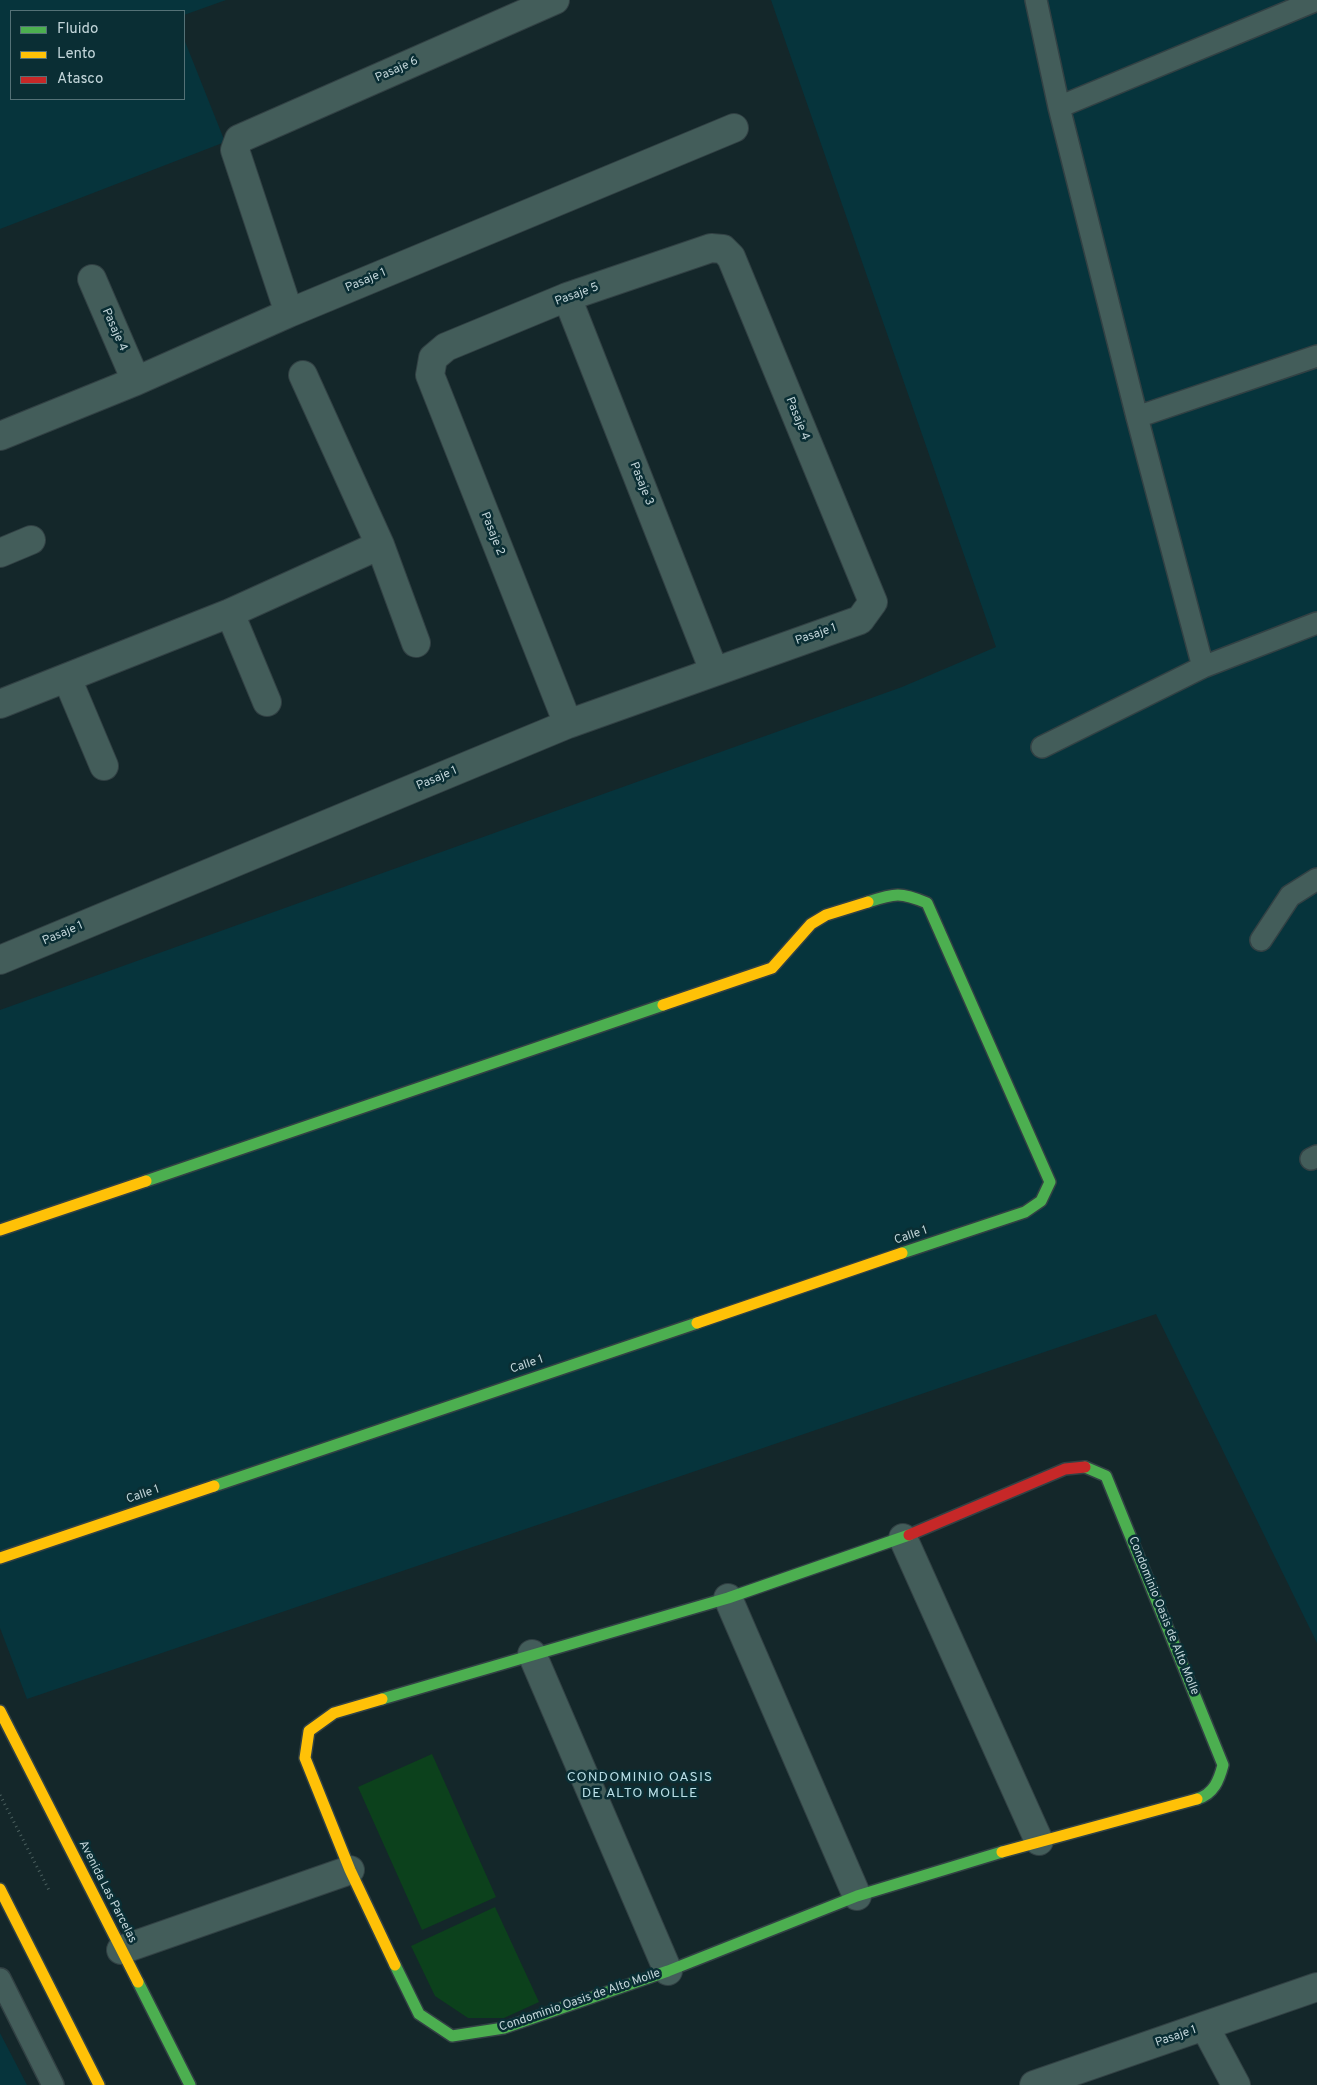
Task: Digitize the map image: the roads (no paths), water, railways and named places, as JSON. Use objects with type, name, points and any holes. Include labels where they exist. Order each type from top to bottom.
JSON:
[{"type":"street","name":"Pasaje 6","points":[[289,313],[235,150],[239,140],[555,0]]},
{"type":"street","name":"Pasaje 1","points":[[0,436],[136,381],[289,313],[734,128]]},
{"type":"street","name":"Pasaje 5","points":[[446,347],[567,297],[711,248]]},
{"type":"street","name":"Pasaje 4","points":[[711,248],[723,249],[730,257],[873,602]]},
{"type":"street","name":"Pasaje 4","points":[[92,279],[136,381]]},
{"type":"street","name":"Pasaje 3","points":[[567,297],[714,671]]},
{"type":"street","name":"Pasaje 2","points":[[446,347],[432,358],[430,375],[568,724]]},
{"type":"street","points":[[303,375],[380,545],[416,643]]},
{"type":"street","points":[[0,553],[31,540]]},
{"type":"street","points":[[0,704],[230,613],[380,545]]},
{"type":"street","name":"Pasaje 1","points":[[0,960],[568,724],[860,620],[873,602]]},
{"type":"street","points":[[230,613],[267,702]]},
{"type":"street","points":[[67,678],[104,766]]},
{"type":"street","name":"Calle 1","points":[[0,1230],[772,968],[811,924],[826,915],[892,894],[910,896],[927,904],[1050,1182],[1041,1201],[1025,1212],[0,1558]]},
{"type":"street","name":"Condominio Oasis de Alto Molle","points":[[1085,1467],[1106,1476],[1223,1765],[1218,1784],[1203,1797],[1040,1841],[857,1896],[668,1971],[504,2028],[452,2036],[419,2014],[350,1870],[305,1758],[310,1731],[334,1713],[728,1598],[903,1538],[1065,1469],[1085,1467]]},
{"type":"street","points":[[903,1538],[1040,1841]]},
{"type":"street","points":[[728,1598],[857,1896]]},
{"type":"street","name":"Condominio Oasis de Alto Molle","points":[[532,1654],[668,1971]]},
{"type":"street","name":"Avenida Las Parcelas","points":[[0,1711],[190,2085]]},
{"type":"street","points":[[121,1950],[350,1870]]},
{"type":"street","points":[[0,1889],[99,2085]]},
{"type":"street","name":"Pasaje 1","points":[[1039,2084],[1317,1986]]},
{"type":"street","points":[[1205,2027],[1236,2085]]},
{"type":"lane","points":[[1036,0],[1059,108],[1137,417],[1203,667]]},
{"type":"lane","points":[[1059,108],[1317,0]]},
{"type":"lane","points":[[1137,417],[1317,356]]},
{"type":"lane","points":[[1042,748],[1203,667],[1317,623]]},
{"type":"lane","points":[[1261,940],[1290,896],[1317,879]]},
{"type":"lane","points":[[0,1979],[53,2085]]},
{"type":"district","name":"CONDOMINIO OASIS DE ALTO MOLLE","points":[[640,1786]]}]
